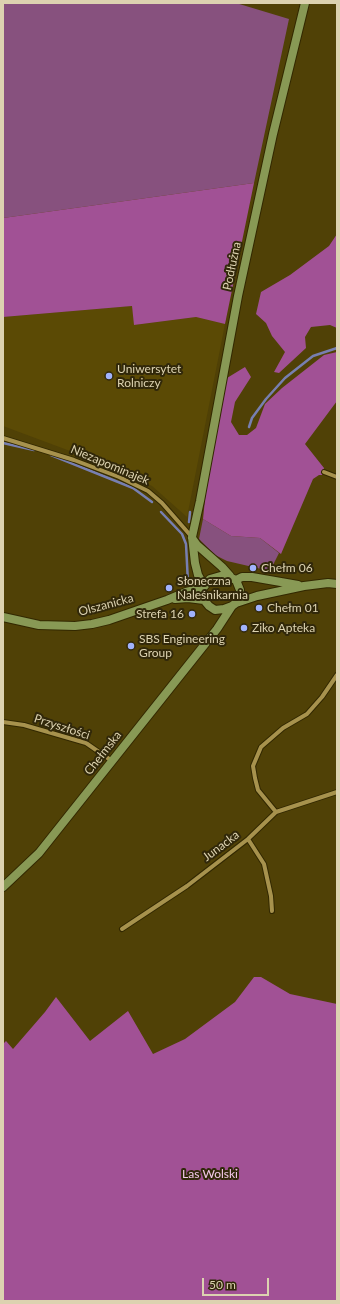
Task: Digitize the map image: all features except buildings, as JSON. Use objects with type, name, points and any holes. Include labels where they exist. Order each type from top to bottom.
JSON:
[{"type":"street","name":"Podłużna","points":[[203,587],[198,576],[195,563],[192,537],[247,251],[305,3]]},
{"type":"street","name":"Niezapominajek","points":[[3,438],[74,460],[119,477],[148,491],[162,503],[192,537]]},
{"type":"street","points":[[324,472],[337,477]]},
{"type":"street","points":[[192,537],[197,545],[233,578],[240,590],[239,599],[234,605]]},
{"type":"street","points":[[217,629],[217,614],[204,600],[203,587],[210,579],[224,575],[233,578],[252,577],[304,586]]},
{"type":"street","points":[[211,607],[220,610],[257,596],[321,583],[337,584]]},
{"type":"street","name":"Olszanicka","points":[[3,617],[39,625],[75,626],[109,620],[203,587]]},
{"type":"street","name":"Olszanicka","points":[[167,600],[188,598],[204,600]]},
{"type":"street","name":"Chełmska","points":[[3,887],[39,852],[217,629],[234,605]]},
{"type":"street","points":[[276,812],[258,790],[255,778],[253,766],[261,747],[283,728],[308,714],[337,675]]},
{"type":"street","name":"Przyszłości","points":[[3,722],[24,725],[86,743],[112,761]]},
{"type":"street","name":"Junacka","points":[[122,929],[183,889],[248,839],[276,812],[337,792]]},
{"type":"street","points":[[248,839],[264,864],[271,896],[272,911]]},
{"type":"shaded area","points":[[3,3],[236,3],[289,19],[254,183],[3,218]]},
{"type":"shaded area","name":"Uniwersytet Rolniczy","points":[[132,306],[135,325],[196,317],[225,324],[187,517],[152,486],[105,464],[3,426],[3,317]]},
{"type":"shaded area","points":[[203,519],[231,536],[260,538],[279,553],[270,571],[227,561],[215,555],[199,539]]},
{"type":"green space","points":[[254,183],[225,324],[196,317],[134,325],[132,306],[3,317],[3,218]]},
{"type":"green space","points":[[337,234],[337,328],[330,325],[311,327],[305,337],[306,348],[279,373],[274,372],[285,352],[272,336],[266,323],[256,314],[261,292],[290,275],[329,246]]},
{"type":"green space","points":[[337,352],[337,401],[305,444],[324,468],[322,475],[319,475],[313,479],[281,554],[260,538],[231,536],[203,519],[207,480],[227,378],[245,367],[251,377],[235,402],[231,422],[239,435],[247,435],[256,428],[265,404],[282,388],[324,355]]},
{"type":"green space","name":"Las Wolski","points":[[254,977],[261,977],[290,994],[337,1004],[337,1301],[3,1301],[3,1044],[6,1041],[13,1049],[56,997],[90,1041],[128,1011],[153,1054],[185,1039],[235,1002]]},
{"type":"waterway","points":[[249,427],[252,418],[266,399],[285,378],[313,356],[337,348]]},
{"type":"waterway","points":[[3,443],[34,450]]},
{"type":"waterway","points":[[51,455],[133,488],[152,502]]},
{"type":"waterway","points":[[161,512],[182,534],[186,544],[188,583]]},
{"type":"waterway","points":[[189,522],[190,512]]},
{"type":"place","name":"Uniwersytet Rolniczy","points":[[109,376]]},
{"type":"place","name":"Chełm 06","points":[[253,568]]},
{"type":"place","name":"Słoneczna Naleśnikarnia","points":[[169,588]]},
{"type":"place","name":"Chełm 01","points":[[259,608]]},
{"type":"place","name":"Strefa 16","points":[[192,614]]},
{"type":"place","name":"Ziko Apteka","points":[[244,628]]},
{"type":"place","name":"SBS Engineering Group","points":[[131,646]]}]
